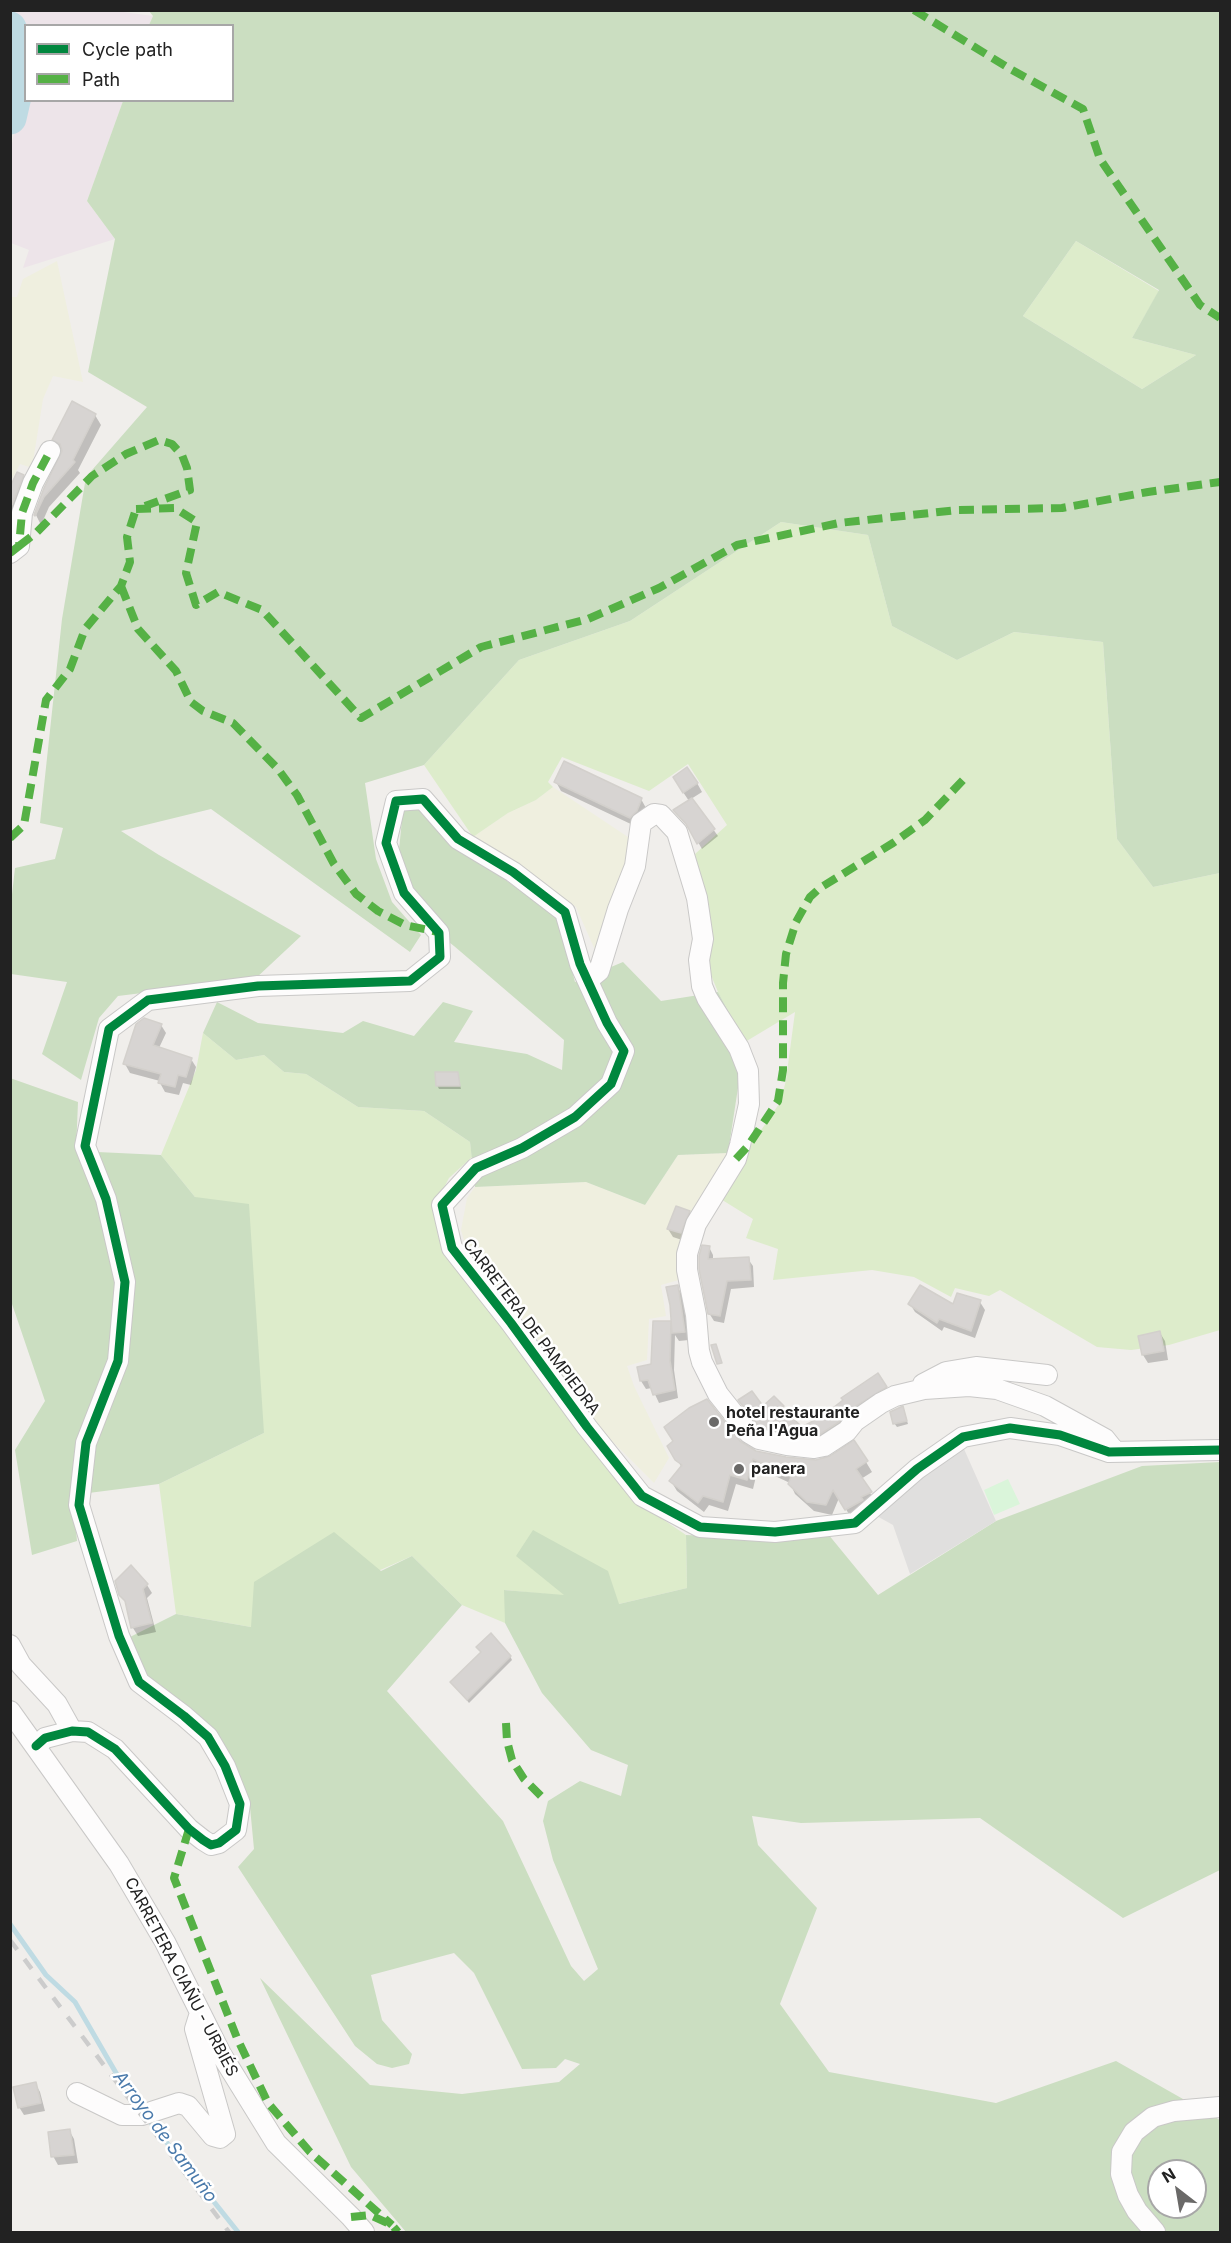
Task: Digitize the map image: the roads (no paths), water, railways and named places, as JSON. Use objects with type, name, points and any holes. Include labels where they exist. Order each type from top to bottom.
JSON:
[{"type":"street","points":[[10,553],[20,546],[22,513],[33,483],[51,450]]},
{"type":"street","name":"CARRETERA DE PAMPIEDRA","points":[[72,1731],[88,1732],[115,1749],[189,1829],[211,1845],[219,1843],[236,1830],[240,1804],[225,1766],[208,1737],[139,1682],[119,1636],[79,1505],[86,1443],[118,1361],[125,1282],[106,1199],[85,1146],[109,1029],[148,1000],[258,986],[410,981],[433,963],[440,957],[440,933],[404,893],[386,843],[396,801],[423,799],[458,839],[513,872],[565,912],[580,964],[607,1023],[624,1051],[610,1084],[575,1117],[522,1148],[476,1168],[442,1204],[452,1248],[642,1496],[700,1527],[775,1532],[855,1522],[917,1469],[963,1437],[1010,1428],[1060,1436],[1109,1452],[1221,1450]]},
{"type":"street","points":[[588,980],[599,971],[618,909],[635,866],[640,823],[654,814],[661,815],[677,832],[697,898],[703,939],[699,960],[702,986],[707,998],[739,1048],[748,1071],[747,1121],[736,1159],[696,1224],[687,1254],[687,1270],[702,1362],[718,1394],[749,1432],[759,1439],[814,1448],[824,1446],[847,1431],[855,1421],[881,1403],[913,1391],[932,1378],[961,1368],[976,1367],[1047,1376]]},
{"type":"street","points":[[913,1391],[969,1386],[997,1389],[1045,1406],[1105,1439],[1117,1452]]},
{"type":"street","points":[[10,1645],[21,1665],[57,1704],[72,1731],[45,1738],[36,1746]]},
{"type":"street","name":"CARRETERA CIAÑU - URBIÉS","points":[[10,1711],[119,1864],[165,1942],[221,2054],[276,2143],[364,2232]]},
{"type":"street","points":[[77,2092],[122,2115],[149,2113],[179,2103],[188,2106],[213,2136],[220,2138],[225,2134],[195,2029],[200,2013]]},
{"type":"street","points":[[1155,2232],[1137,2211],[1128,2195],[1121,2174],[1122,2152],[1134,2132],[1153,2117],[1174,2111],[1221,2107]]},
{"type":"waterway","points":[[10,28],[15,44],[19,79],[10,118]]},
{"type":"waterway","name":"Arroyo de Samuño","points":[[10,1924],[46,1975],[75,2002],[123,2085],[140,2109]]},
{"type":"waterway","name":"Arroyo de Samuño","points":[[148,2119],[238,2232]]},
{"type":"railway","points":[[10,1940],[229,2232]]},
{"type":"place","name":"hotel restaurante Peña l'Agua","points":[[714,1422]]},
{"type":"place","name":"panera","points":[[739,1469]]}]
